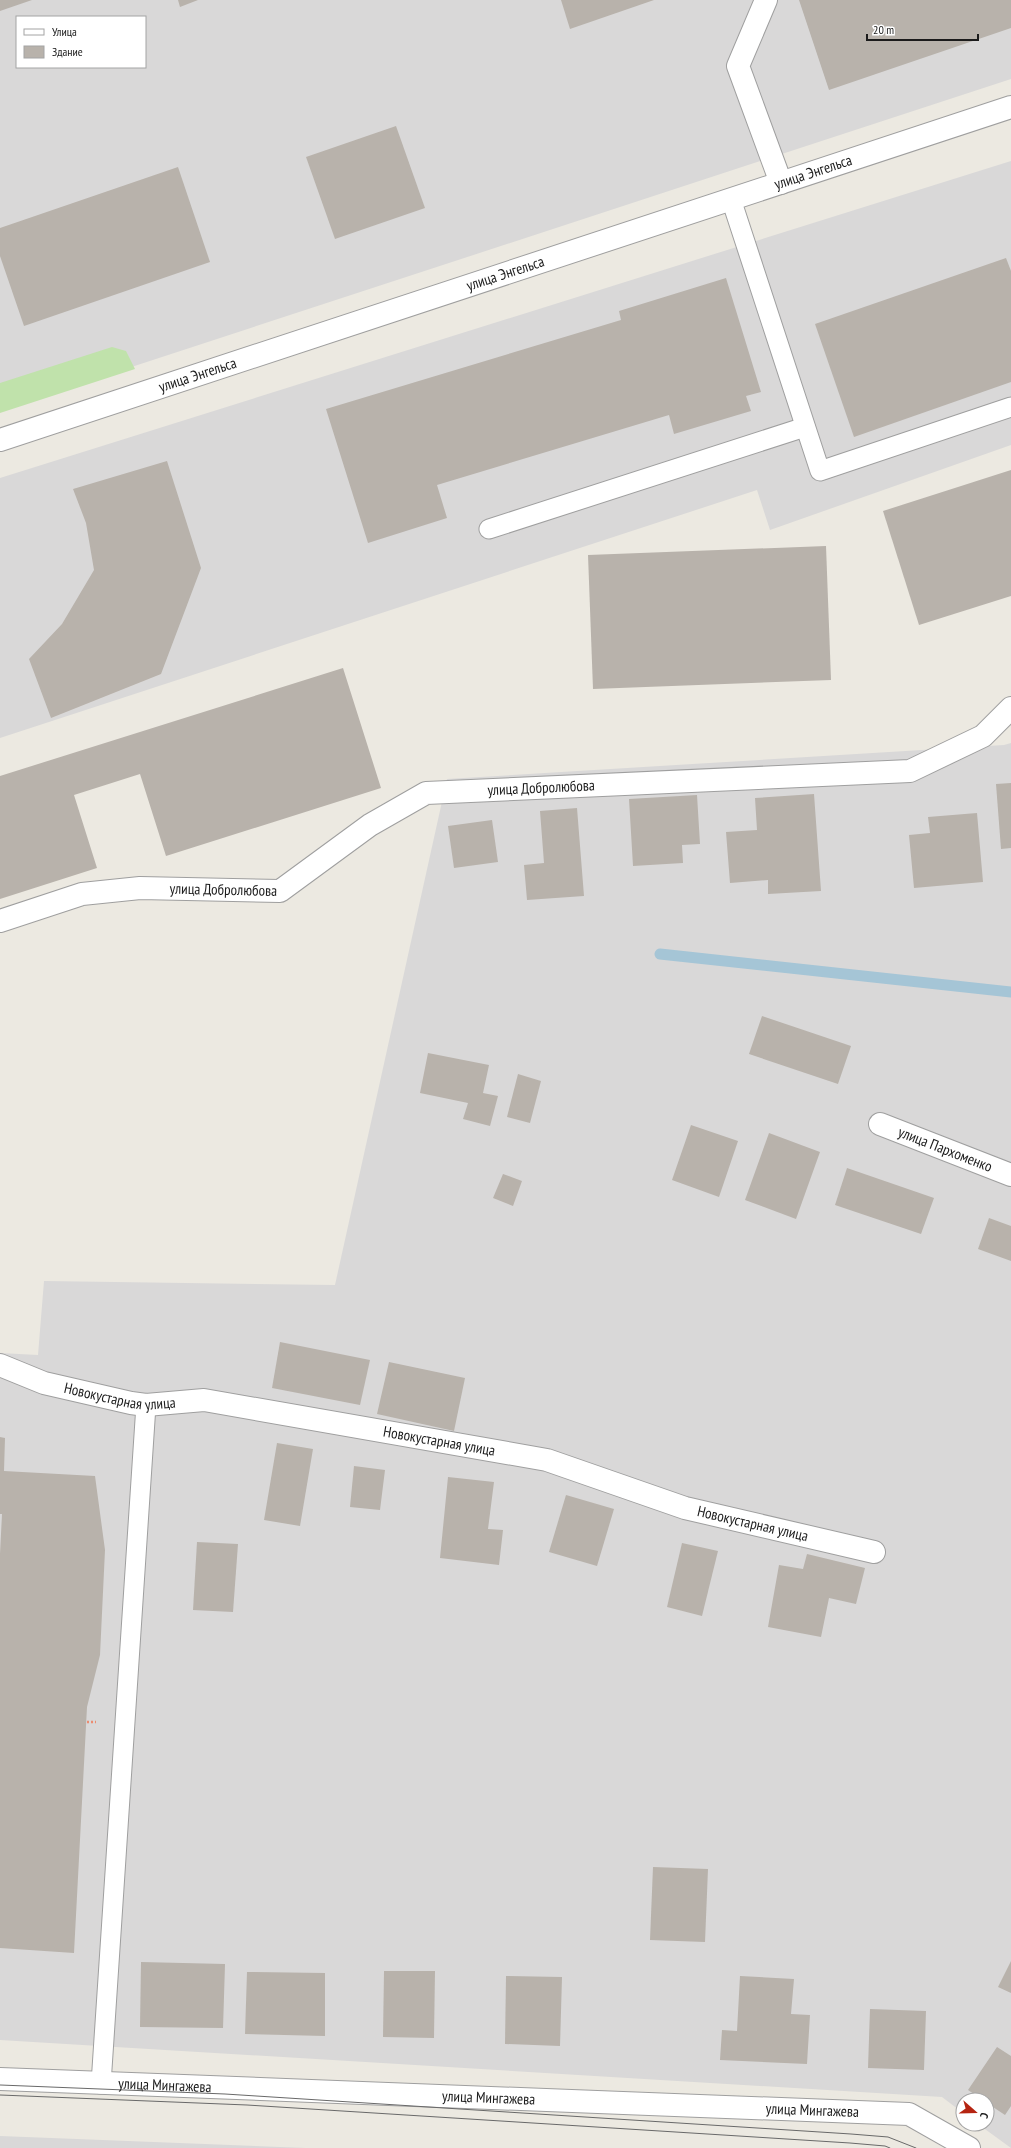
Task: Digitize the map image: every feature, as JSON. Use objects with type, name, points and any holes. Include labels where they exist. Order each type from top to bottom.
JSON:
[{"type":"street","points":[[766,0],[738,66],[781,183]]},
{"type":"street","name":"улица Энгельса","points":[[0,440],[1011,107]]},
{"type":"street","name":"улица Добролюбова","points":[[0,921],[82,894],[140,888],[280,891],[370,825],[426,793],[910,771],[983,736],[1011,708]]},
{"type":"street","name":"улица Пархоменко","points":[[880,1124],[1011,1175]]},
{"type":"street","name":"Новокустарная улица","points":[[0,1365],[44,1383],[146,1405],[204,1400],[547,1460],[685,1508],[874,1552]]},
{"type":"street","name":"улица Мингажева","points":[[0,2079],[909,2114],[969,2148]]},
{"type":"lane","points":[[731,199],[820,471],[1011,407]]},
{"type":"lane","points":[[489,529],[805,427]]},
{"type":"lane","points":[[101,2084],[146,1405]]},
{"type":"shaded area","points":[[0,0],[1011,0],[1011,79],[0,410]]},
{"type":"shaded area","points":[[1011,161],[1011,445],[770,530],[757,490],[0,738],[0,478]]},
{"type":"shaded area","points":[[1011,743],[1011,2148],[989,2132],[995,2132],[995,2092],[955,2092],[955,2107],[942,2097],[0,2040],[0,1353],[38,1355],[44,1281],[335,1285],[447,779],[1004,745]]},
{"type":"shaded area","points":[[0,2136],[306,2148],[0,2148]]},
{"type":"green space","points":[[112,347],[126,351],[135,369],[0,413],[0,383]]},
{"type":"building","points":[[0,0],[32,0],[0,11]]},
{"type":"building","points":[[178,0],[198,0],[180,7]]},
{"type":"building","points":[[561,0],[654,0],[570,29]]},
{"type":"building","points":[[799,0],[1011,0],[1011,28],[829,90]]},
{"type":"building","points":[[396,126],[425,208],[335,239],[306,157]]},
{"type":"building","points":[[178,167],[210,262],[24,326],[0,256],[0,228]]},
{"type":"building","points":[[1006,258],[1011,271],[1011,382],[854,437],[815,324]]},
{"type":"building","points":[[726,278],[761,392],[746,396],[751,411],[674,434],[669,415],[437,485],[447,518],[368,543],[326,409],[621,320],[619,311]]},
{"type":"building","points":[[167,461],[201,568],[161,674],[51,718],[29,659],[62,624],[94,570],[86,523],[73,489]]},
{"type":"building","points":[[1011,470],[1011,596],[919,625],[883,511]]},
{"type":"building","points":[[826,546],[831,680],[593,689],[588,555]]},
{"type":"building","points":[[343,668],[381,788],[166,856],[140,774],[74,795],[97,868],[0,899],[0,776]]},
{"type":"building","points":[[1011,783],[1011,848],[1001,849],[996,784]]},
{"type":"building","points":[[814,794],[821,891],[768,894],[768,880],[730,883],[726,832],[757,830],[755,798]]},
{"type":"building","points":[[697,795],[700,844],[682,845],[683,863],[633,866],[629,799]]},
{"type":"building","points":[[577,808],[584,896],[527,900],[524,865],[544,863],[540,811]]},
{"type":"building","points":[[977,813],[983,882],[914,888],[909,835],[930,833],[928,817]]},
{"type":"building","points":[[492,820],[498,862],[454,868],[448,826]]},
{"type":"building","points":[[762,1016],[851,1046],[838,1084],[749,1054]]},
{"type":"building","points":[[428,1053],[489,1065],[483,1093],[498,1096],[490,1126],[463,1119],[468,1103],[420,1093]]},
{"type":"building","points":[[518,1074],[541,1081],[530,1123],[507,1117]]},
{"type":"building","points":[[691,1125],[738,1141],[719,1197],[672,1180]]},
{"type":"building","points":[[769,1133],[820,1152],[796,1219],[745,1200]]},
{"type":"building","points":[[847,1168],[934,1198],[921,1234],[835,1205]]},
{"type":"building","points":[[503,1174],[522,1181],[513,1206],[493,1198]]},
{"type":"building","points":[[989,1218],[1011,1226],[1011,1261],[978,1249]]},
{"type":"building","points":[[280,1342],[370,1360],[360,1405],[272,1388]]},
{"type":"building","points":[[389,1362],[465,1378],[454,1431],[377,1414]]},
{"type":"building","points":[[0,1437],[5,1438],[4,1471],[95,1476],[105,1550],[100,1655],[87,1707],[74,1953],[0,1948],[0,1554],[2,1514],[0,1514]]},
{"type":"building","points":[[277,1443],[313,1449],[300,1526],[264,1520]]},
{"type":"building","points":[[354,1466],[385,1470],[380,1510],[350,1507]]},
{"type":"building","points":[[448,1477],[494,1482],[488,1529],[503,1530],[499,1565],[440,1558]]},
{"type":"building","points":[[566,1495],[614,1509],[597,1566],[549,1552]]},
{"type":"building","points":[[197,1542],[238,1544],[233,1612],[193,1610]]},
{"type":"building","points":[[682,1543],[718,1551],[702,1616],[667,1607]]},
{"type":"building","points":[[807,1554],[865,1568],[856,1604],[829,1598],[821,1637],[768,1627],[779,1565],[803,1569]]},
{"type":"building","points":[[653,1867],[708,1869],[705,1942],[650,1940]]},
{"type":"building","points":[[1011,1961],[1011,1993],[998,1987]]},
{"type":"building","points":[[141,1962],[225,1964],[223,2028],[140,2027]]},
{"type":"building","points":[[384,1971],[435,1971],[434,2038],[383,2037]]},
{"type":"building","points":[[247,1972],[325,1973],[325,2036],[245,2034]]},
{"type":"building","points":[[506,1976],[562,1977],[560,2046],[505,2044]]},
{"type":"building","points":[[740,1976],[794,1979],[791,2014],[810,2015],[807,2064],[720,2060],[722,2030],[737,2031]]},
{"type":"building","points":[[870,2009],[926,2011],[924,2070],[868,2068]]},
{"type":"building","points":[[997,2047],[1011,2056],[1011,2106],[1005,2115],[995,2108],[995,2092],[971,2092],[968,2090]]},
{"type":"waterway","points":[[660,954],[1011,992]]},
{"type":"tram line","points":[[0,2085],[225,2094],[851,2134],[888,2137],[916,2148]]},
{"type":"tram line","points":[[0,2095],[247,2105],[850,2143],[885,2146],[890,2148]]}]
